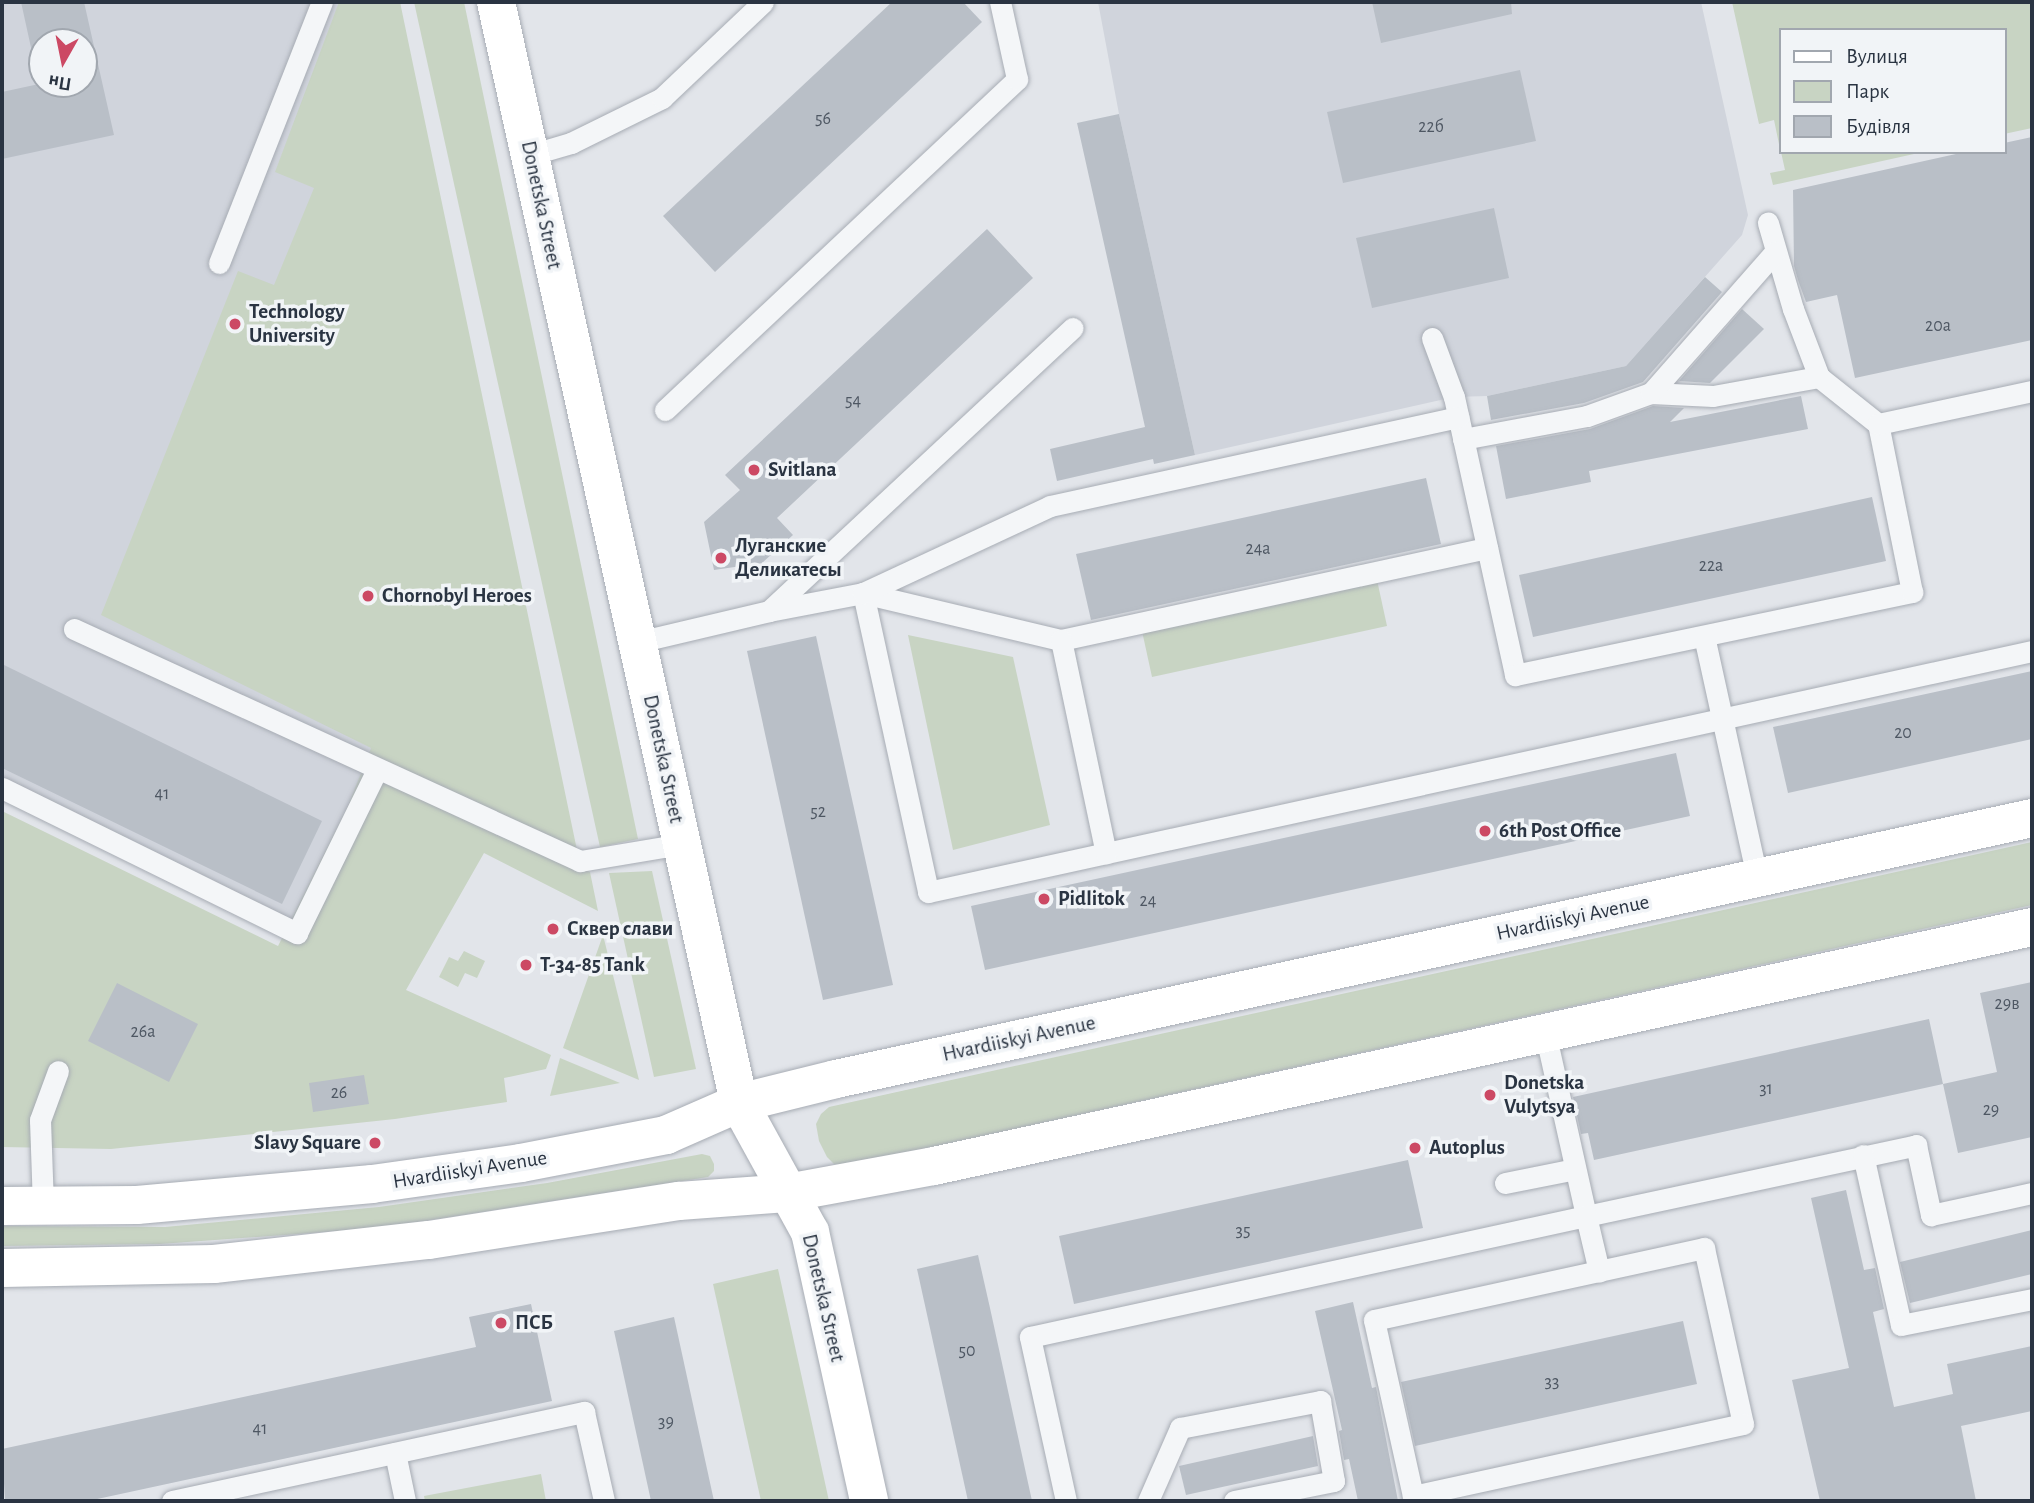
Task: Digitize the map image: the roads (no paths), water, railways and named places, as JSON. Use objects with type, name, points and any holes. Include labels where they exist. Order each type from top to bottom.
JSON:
[{"type":"main road","name":"Donetska Street","points":[[496,2],[740,1102],[810,1232],[869,1501]]},
{"type":"main road","name":"Hvardiiskyi Avenue","points":[[2,1206],[136,1205],[331,1188],[521,1164],[666,1135],[740,1102],[2032,818]]},
{"type":"main road","points":[[2,1268],[214,1264],[429,1240],[679,1201],[787,1192],[934,1166],[2032,927]]},
{"type":"lane","points":[[219,263],[322,2]]},
{"type":"lane","points":[[530,155],[571,143],[662,98],[763,2]]},
{"type":"lane","points":[[665,410],[1017,79],[1000,2]]},
{"type":"lane","points":[[1432,338],[1458,417],[1515,674],[1912,592],[1878,424],[1819,377],[1775,251],[1768,223]]},
{"type":"lane","points":[[1651,393],[1775,251]]},
{"type":"lane","points":[[769,611],[1072,328]]},
{"type":"lane","points":[[1463,439],[1587,416],[1651,393],[1713,396],[1819,377]]},
{"type":"lane","points":[[1878,424],[2032,391]]},
{"type":"lane","points":[[638,642],[769,611],[863,593],[1050,506],[1458,417]]},
{"type":"lane","points":[[863,593],[1061,640],[1487,548]]},
{"type":"lane","points":[[863,593],[928,892],[2032,651]]},
{"type":"lane","points":[[74,629],[580,861],[682,844]]},
{"type":"lane","points":[[1704,636],[1757,878]]},
{"type":"lane","points":[[1061,640],[1106,853]]},
{"type":"lane","points":[[2,788],[297,933],[377,770]]},
{"type":"lane","points":[[1545,1032],[1599,1271]]},
{"type":"lane","points":[[43,1206],[40,1120],[58,1071]]},
{"type":"lane","points":[[1066,1501],[1030,1337],[1916,1145],[1931,1215],[2032,1193]]},
{"type":"lane","points":[[1863,1155],[1901,1325],[2032,1299]]},
{"type":"lane","points":[[1505,1182],[1575,1169]]},
{"type":"lane","points":[[1704,1248],[1743,1424],[1413,1496],[1374,1320],[1599,1271],[1704,1248]]},
{"type":"lane","points":[[1148,1501],[1180,1428],[1320,1401],[1335,1480],[1234,1501]]},
{"type":"lane","points":[[172,1501],[584,1412],[604,1501]]},
{"type":"lane","points":[[395,1453],[405,1501]]},
{"type":"place","name":"Technology University","points":[[235,324]]},
{"type":"place","name":"Svitlana","points":[[754,470]]},
{"type":"place","name":"Луганские Деликатесы","points":[[721,558]]},
{"type":"place","name":"Chornobyl Heroes","points":[[368,596]]},
{"type":"place","name":"6th Post Office","points":[[1485,831]]},
{"type":"place","name":"Pidlitok","points":[[1044,899]]},
{"type":"place","name":"Сквер слави","points":[[553,929]]},
{"type":"place","name":"T-34-85 Tank","points":[[526,965]]},
{"type":"place","name":"Donetska Vulytsya","points":[[1490,1095]]},
{"type":"place","name":"Slavy Square","points":[[375,1143]]},
{"type":"place","name":"Autoplus","points":[[1415,1148]]},
{"type":"place","name":"ПСБ","points":[[501,1323]]}]
